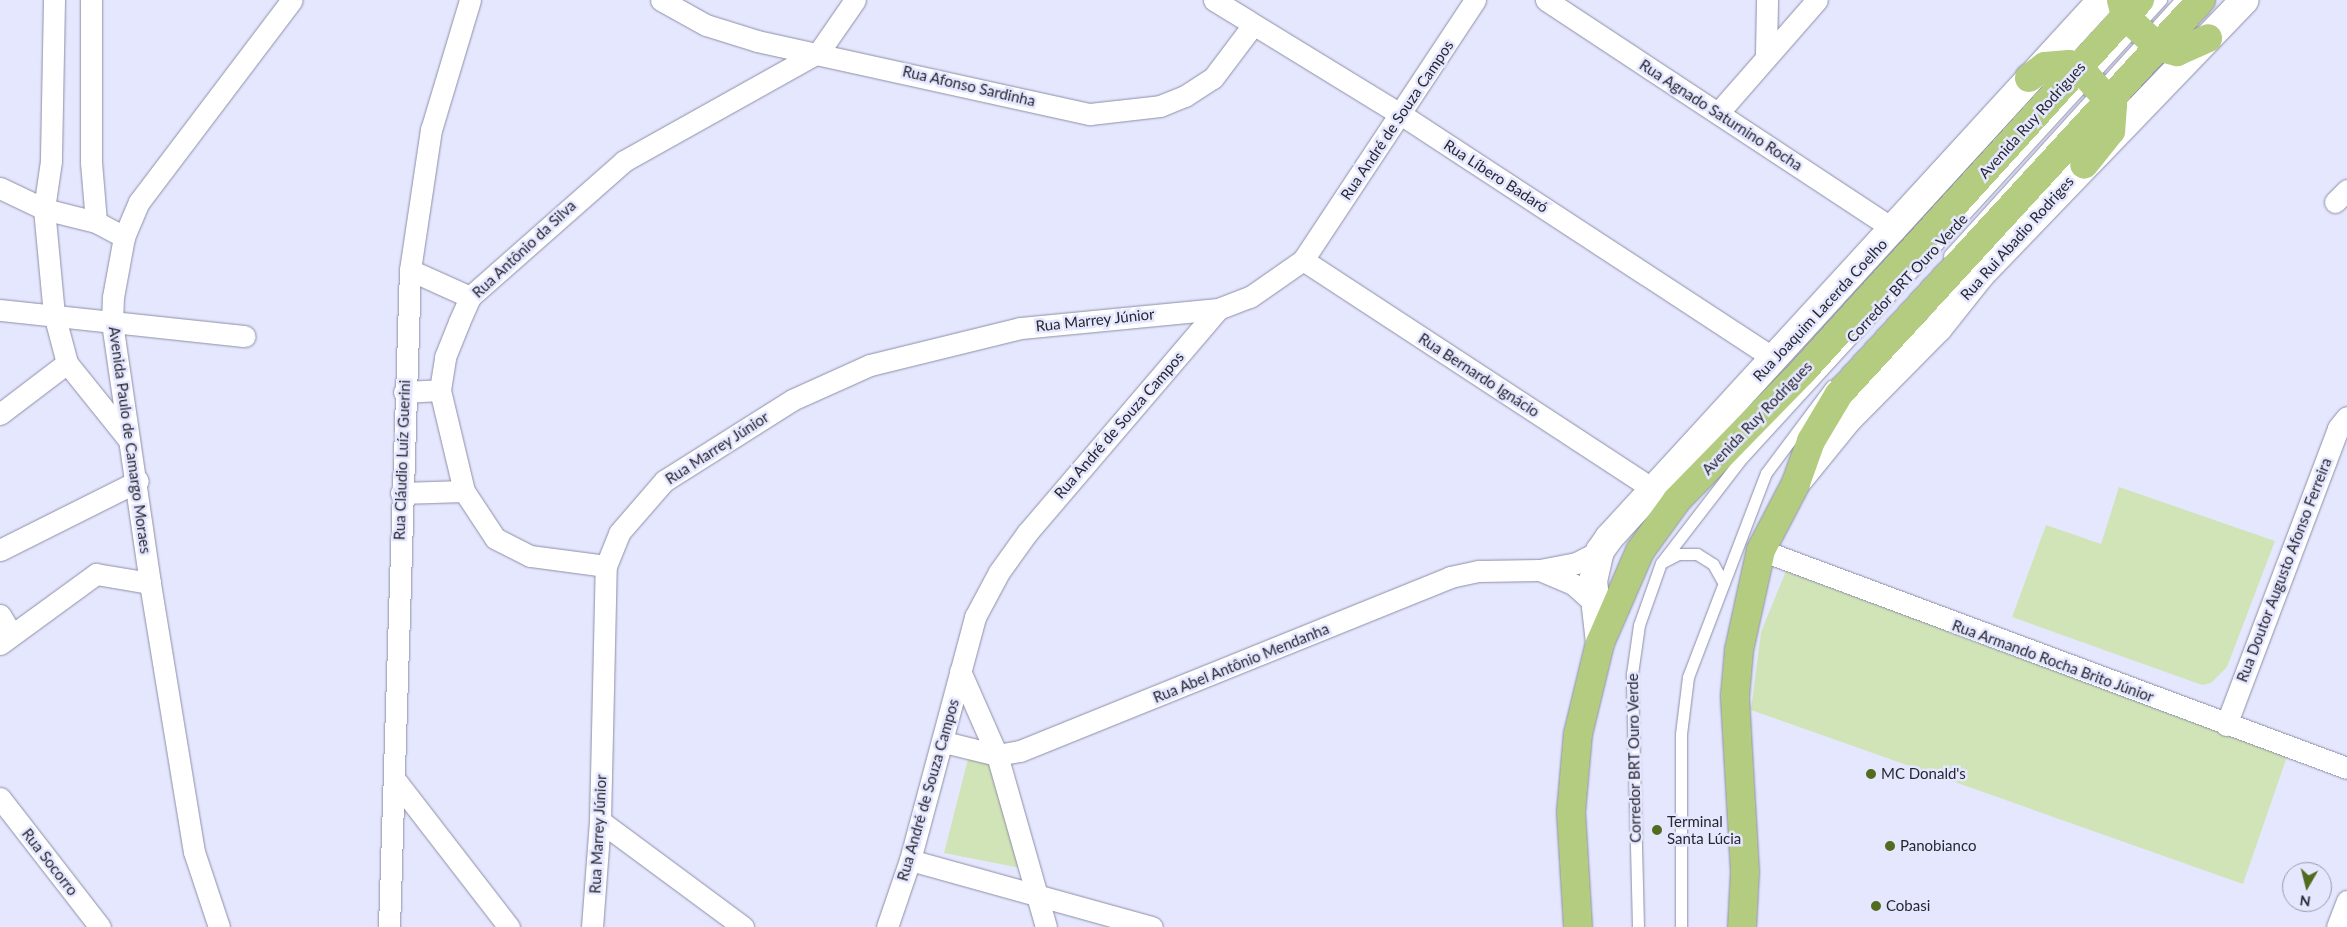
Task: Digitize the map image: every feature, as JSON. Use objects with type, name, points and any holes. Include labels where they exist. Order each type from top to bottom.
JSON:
[{"type":"main road","name":"Avenida Ruy Rodrigues","points":[[1742,927],[1745,872],[1736,696],[1747,604],[1762,550],[1796,483],[1811,441],[1839,394],[2094,83],[2138,21],[2201,0]]},
{"type":"main road","points":[[2138,21],[2177,52],[2208,38]]},
{"type":"main road","name":"Avenida Ruy Rodrigues","points":[[1578,927],[1572,837],[1574,768],[1600,643],[1640,550],[1677,500],[2094,83],[2138,21]]},
{"type":"main road","points":[[2029,78],[2052,64],[2094,83],[2114,109],[2114,125],[2084,165]]},
{"type":"street","points":[[54,0],[51,161],[44,209],[54,314],[67,363],[130,441]]},
{"type":"street","points":[[91,0],[91,162],[96,222]]},
{"type":"street","name":"Avenida Paulo de Camargo Moraes","points":[[219,927],[194,852],[150,583],[138,481],[112,324],[124,238],[139,202],[169,157],[292,0]]},
{"type":"street","name":"Rua Cláudio Luíz Guerini","points":[[389,927],[396,781],[401,493],[410,270],[431,130],[470,0]]},
{"type":"street","name":"Rua Afonso Sardinha","points":[[660,0],[706,25],[757,41],[819,52],[1090,114],[1160,106],[1206,82],[1253,25]]},
{"type":"street","points":[[819,52],[855,0]]},
{"type":"street","name":"Rua Líbero Badaró","points":[[1214,0],[1402,115],[1774,358]]},
{"type":"street","name":"Rua André de Souza Campos","points":[[887,927],[910,860],[944,742],[960,670],[975,617],[1027,532],[1218,309],[1250,297],[1303,260],[1402,115],[1475,0]]},
{"type":"street","name":"Rua Agnado Saturnino Rocha","points":[[1546,0],[1895,230]]},
{"type":"street","points":[[1766,54],[1767,0]]},
{"type":"street","points":[[1718,113],[1766,54],[1817,0]]},
{"type":"street","name":"Rua Joaquim Lacerda Coelho","points":[[1600,551],[1774,358],[1895,230],[2029,78],[2102,0]]},
{"type":"street","name":"Rua Rui Abadio Rodriges","points":[[1796,483],[1848,419],[2084,165],[2119,134],[2246,0]]},
{"type":"street","name":"Rua Antônio da Silva","points":[[606,566],[530,556],[495,538],[464,491],[440,390],[445,357],[470,297],[624,161],[819,52]]},
{"type":"street","points":[[0,188],[44,209],[96,222],[124,238]]},
{"type":"street","name":"Rua Bernardo Ignácio","points":[[1303,260],[1654,490]]},
{"type":"street","points":[[410,270],[470,297]]},
{"type":"street","name":"Rua Marrey Júnior","points":[[592,927],[600,821],[606,566],[619,533],[664,481],[792,400],[870,365],[1021,328],[1218,309]]},
{"type":"street","points":[[0,310],[54,314],[112,324],[245,336]]},
{"type":"street","points":[[0,414],[67,363]]},
{"type":"street","points":[[404,392],[440,390]]},
{"type":"street","name":"Rua Doutor Augusto Afonso Ferreira","points":[[2226,725],[2338,428],[2347,417]]},
{"type":"street","points":[[0,550],[138,481]]},
{"type":"street","points":[[401,493],[464,491]]},
{"type":"street","name":"Rua Armando Rocha Brito Júnior","points":[[1762,550],[2226,725],[2347,768]]},
{"type":"street","points":[[1600,551],[1592,602],[1600,643]]},
{"type":"street","name":"Rua Abel Antônio Mendanha","points":[[997,755],[1083,727],[1450,577],[1479,571],[1540,570],[1576,563],[1600,551]]},
{"type":"street","name":"Rua Abel Antônio Mendanha","points":[[1540,570],[1573,584],[1592,602]]},
{"type":"street","points":[[0,615],[6,639],[96,574],[150,583]]},
{"type":"street","points":[[960,670],[997,755],[1046,927]]},
{"type":"street","points":[[944,742],[997,755]]},
{"type":"street","points":[[396,781],[509,927]]},
{"type":"street","name":"Rua Socorro","points":[[0,798],[100,927]]},
{"type":"street","points":[[600,821],[743,927]]},
{"type":"street","points":[[910,860],[1152,927]]},
{"type":"street","points":[[2337,927],[2347,901]]},
{"type":"lane","points":[[2138,21],[2161,0]]},
{"type":"lane","points":[[2138,21],[2180,0]]},
{"type":"lane","name":"Corredor BRT Ouro Verde","points":[[1638,927],[1632,674],[1639,625],[1661,563],[1742,458],[2094,83]]},
{"type":"lane","name":"Corredor BRT Ouro Verde","points":[[1681,927],[1684,702],[1699,643],[1722,580],[1766,474],[1806,414],[2094,83]]},
{"type":"lane","points":[[1661,563],[1678,554],[1697,554],[1713,564],[1722,580]]},
{"type":"green space","points":[[2119,487],[2275,541],[2227,667],[2211,683],[2202,685],[2012,617],[2046,525],[2101,544]]},
{"type":"green space","points":[[1790,561],[2290,748],[2243,884],[1751,710],[1761,632]]},
{"type":"green space","points":[[968,759],[994,764],[1026,869],[944,853]]},
{"type":"place","name":"MC Donald's","points":[[1871,774]]},
{"type":"place","name":"Terminal Santa Lúcia","points":[[1657,830]]},
{"type":"place","name":"Panobianco","points":[[1890,846]]},
{"type":"place","name":"Cobasi","points":[[1876,906]]}]
